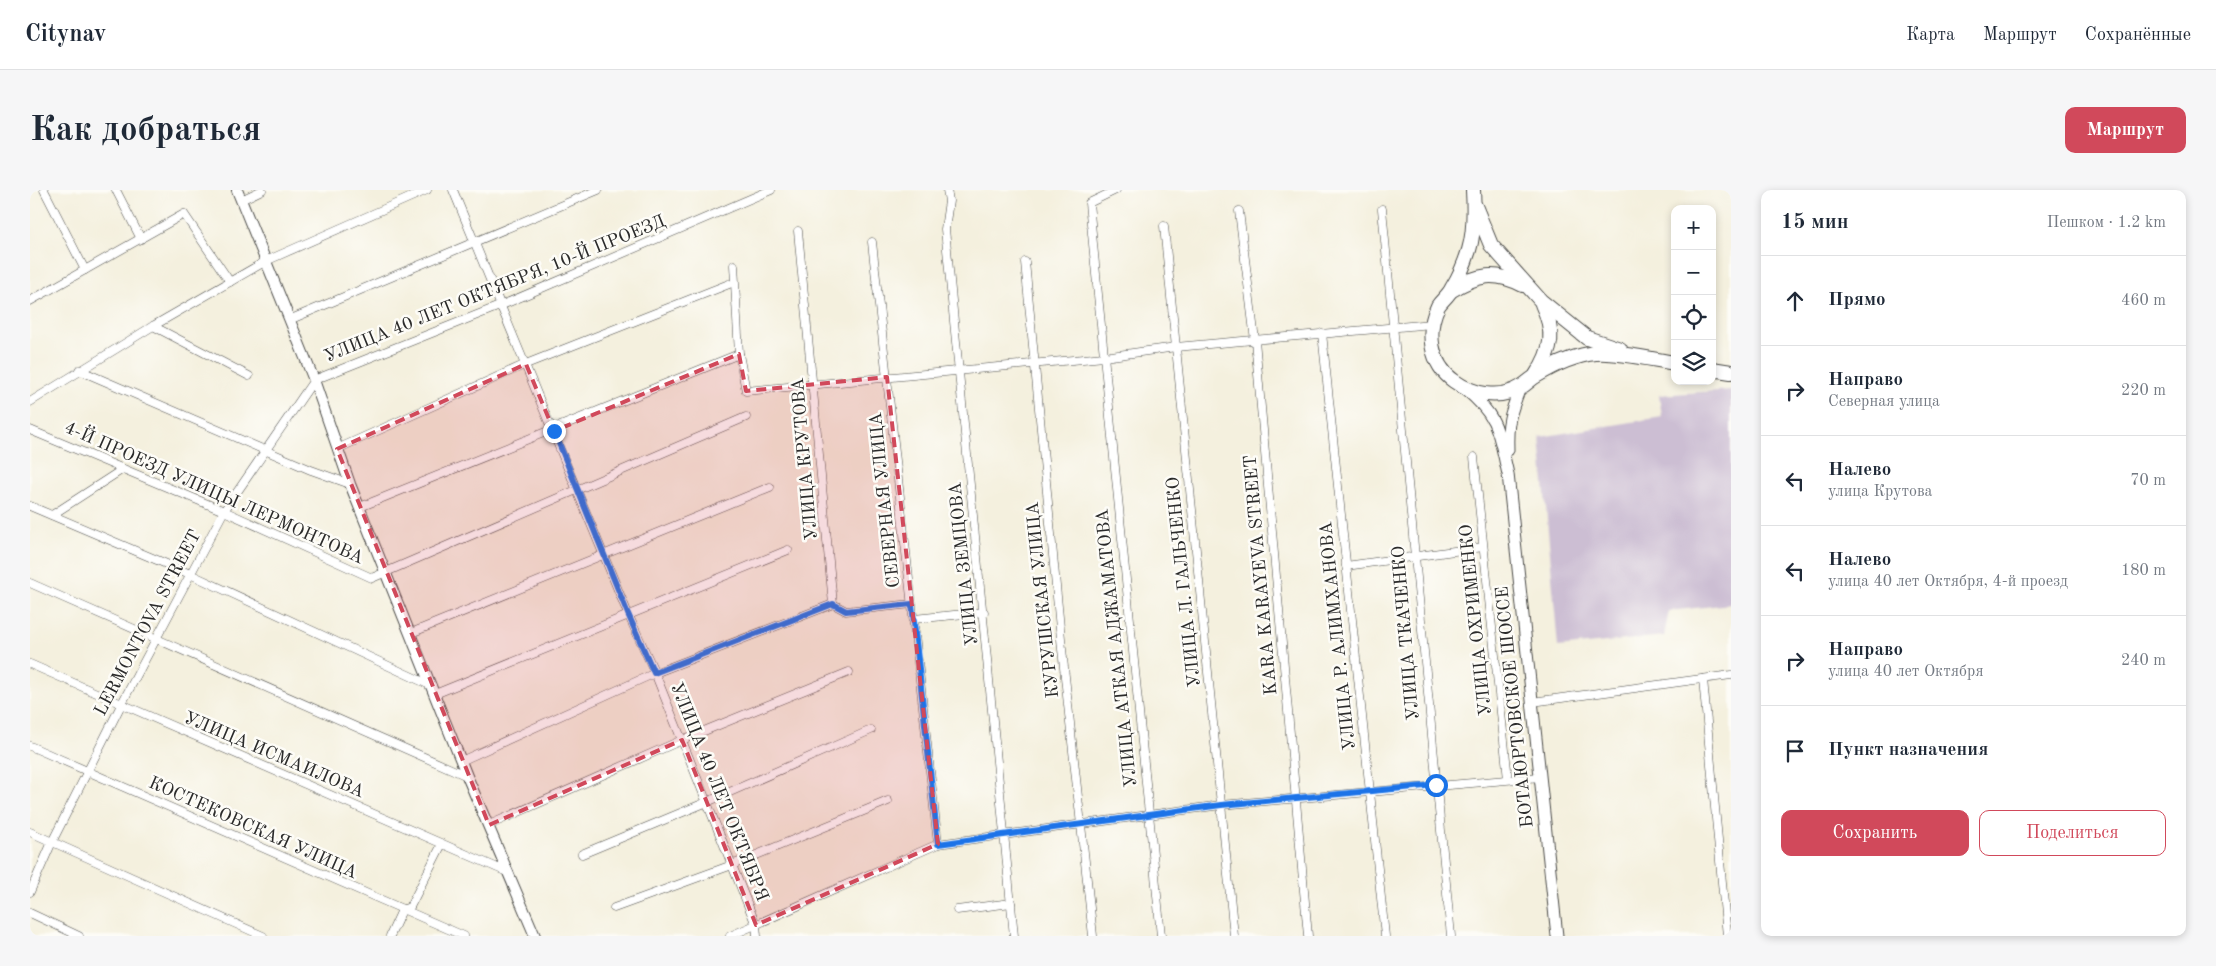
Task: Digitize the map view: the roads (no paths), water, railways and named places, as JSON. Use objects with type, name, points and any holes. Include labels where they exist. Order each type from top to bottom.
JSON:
[{"type":"highway","points":[[1473,197],[1491,245],[1541,301],[1587,338],[1648,358]]},
{"type":"highway","points":[[1452,290],[1469,249],[1473,197]]},
{"type":"highway","points":[[1527,286],[1509,277],[1489,275],[1469,279],[1452,290],[1439,305],[1432,324],[1432,344],[1437,362],[1448,378],[1464,389],[1482,395],[1502,394],[1520,388],[1535,376],[1570,358],[1597,353],[1671,362]]},
{"type":"highway","points":[[1535,376],[1546,359],[1551,340],[1549,319],[1541,301]]},
{"type":"highway","points":[[1716,370],[1731,372]]},
{"type":"main road","points":[[1508,474],[1507,430],[1509,417],[1520,388]]},
{"type":"main road","points":[[1464,389],[1488,411],[1496,425],[1508,474]]},
{"type":"main road","name":"БОТАЮРТОВСКОЕ ШОССЕ","points":[[1508,474],[1557,936]]},
{"type":"street","points":[[44,190],[85,270]]},
{"type":"street","points":[[116,190],[141,239]]},
{"type":"street","points":[[262,190],[239,195],[314,380],[350,484],[467,776],[535,936]]},
{"type":"street","points":[[30,402],[79,370],[266,261],[427,190]]},
{"type":"street","name":"УЛИЦА 40 ЛЕТ ОКТЯБРЯ","points":[[454,190],[605,553],[628,614],[682,740],[756,925],[757,936]]},
{"type":"street","points":[[290,320],[598,190]]},
{"type":"street","name":"УЛИЦА 40 ЛЕТ ОКТЯБРЯ, 10-Й ПРОЕЗД","points":[[314,380],[502,304],[771,190]]},
{"type":"street","name":"УЛИЦА ЗЕМЦОВА","points":[[948,190],[949,201],[946,229],[1014,936]]},
{"type":"street","name":"УЛИЦА АТКАЯ АДЖАМАТОВА","points":[[1116,190],[1089,203],[1160,936]]},
{"type":"street","name":"УЛИЦА ТКАЧЕНКО","points":[[1382,209],[1451,936]]},
{"type":"street","name":"KARA KARAYEVA STREET","points":[[1239,211],[1255,340],[1308,936]]},
{"type":"street","points":[[30,301],[184,214],[230,282]]},
{"type":"street","name":"УЛИЦА Л. ГАЛЬЧЕНКО","points":[[1164,226],[1234,936]]},
{"type":"street","name":"УЛИЦА КРУТОВА","points":[[798,231],[833,604]]},
{"type":"street","name":"СЕВЕРНАЯ УЛИЦА","points":[[872,242],[938,844]]},
{"type":"street","name":"КУРУШСКАЯ УЛИЦА","points":[[1025,262],[1093,936]]},
{"type":"street","points":[[734,265],[739,354],[746,390],[813,386],[1035,362],[1104,357],[1176,347],[1432,324]]},
{"type":"street","points":[[337,449],[526,364],[729,284]]},
{"type":"street","points":[[153,326],[249,376]]},
{"type":"street","name":"УЛИЦА Р. АЛИМХАНОВА","points":[[1322,333],[1385,936]]},
{"type":"street","points":[[360,507],[554,431],[739,354]]},
{"type":"street","points":[[79,370],[350,484]]},
{"type":"street","name":"LERMONTOVA STREET","points":[[30,892],[52,842],[224,511],[314,380]]},
{"type":"street","points":[[386,573],[578,488],[746,417]]},
{"type":"street","name":"4-Й ПРОЕЗД УЛИЦЫ ЛЕРМОНТОВА","points":[[30,430],[224,511],[372,578],[386,573]]},
{"type":"street","name":"УЛИЦА ОХРИМЕНКО","points":[[1474,457],[1508,779]]},
{"type":"street","points":[[52,515],[123,469]]},
{"type":"street","points":[[411,633],[605,553],[770,488]]},
{"type":"street","points":[[30,506],[190,574],[434,690],[788,550]]},
{"type":"street","points":[[1346,566],[1484,547]]},
{"type":"street","points":[[30,583],[467,776]]},
{"type":"street","points":[[461,761],[654,673],[833,604],[846,611],[912,604]]},
{"type":"street","points":[[914,619],[984,612]]},
{"type":"street","name":"УЛИЦА ИСМАИЛОВА","points":[[30,664],[507,872]]},
{"type":"street","points":[[489,825],[682,740],[849,672]]},
{"type":"street","points":[[1532,702],[1731,675]]},
{"type":"street","points":[[1703,679],[1727,936]]},
{"type":"street","points":[[582,854],[707,802],[871,730]]},
{"type":"street","name":"КОСТЕКОВСКАЯ УЛИЦА","points":[[30,746],[464,936]]},
{"type":"street","points":[[730,936],[938,844],[1221,805],[1540,776]]},
{"type":"street","points":[[614,908],[732,865],[888,801]]},
{"type":"street","points":[[30,832],[263,936]]},
{"type":"street","points":[[390,936],[402,910],[410,907],[442,844]]},
{"type":"street","points":[[957,910],[1011,903]]},
{"type":"street","points":[[30,913],[79,936]]}]
